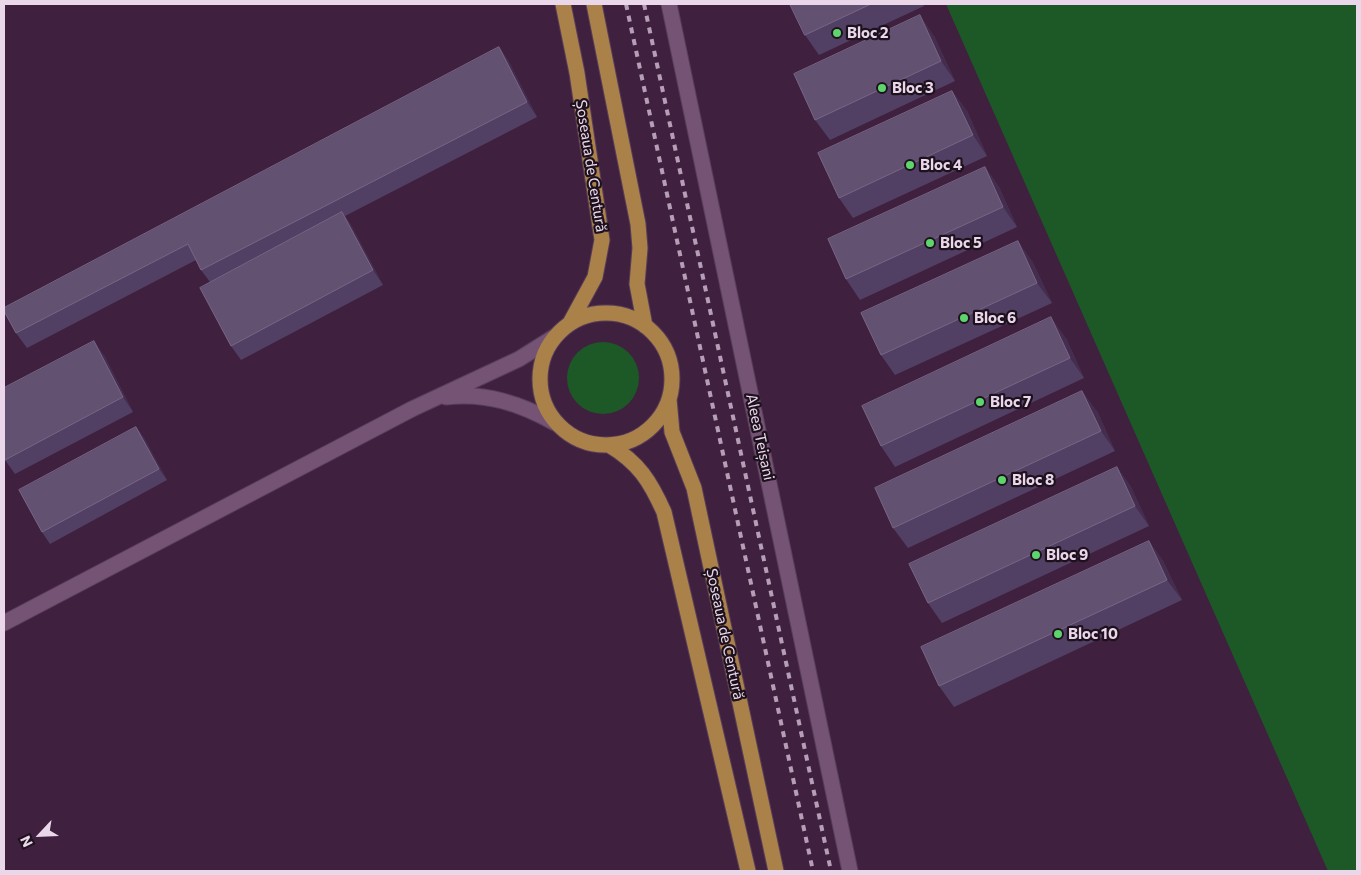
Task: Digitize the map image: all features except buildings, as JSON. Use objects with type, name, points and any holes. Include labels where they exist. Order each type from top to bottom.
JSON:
[{"type":"main road","name":"Șoseaua de Centură","points":[[563,4],[577,73],[602,240],[595,277],[570,323]]},
{"type":"main road","points":[[594,4],[638,224],[640,248],[637,284],[645,326]]},
{"type":"main road","points":[[608,313],[627,317],[645,326],[656,337],[665,351],[670,367],[672,383],[662,414],[652,426],[639,436],[624,443],[608,445],[589,443],[571,436],[556,423],[546,407],[540,390],[540,371],[545,353],[554,337],[570,323],[589,315],[608,313]]},
{"type":"main road","name":"Șoseaua de Centură","points":[[668,399],[672,432],[694,488],[776,871]]},
{"type":"main road","name":"Șoseaua de Centură","points":[[608,445],[625,455],[641,470],[654,490],[664,512],[748,871]]},
{"type":"street","name":"Aleea Teișani","points":[[669,4],[850,871]]},
{"type":"street","points":[[4,623],[432,399],[499,370],[554,337]]},
{"type":"street","points":[[432,399],[454,396],[498,399],[531,410],[556,423]]},
{"type":"green space","points":[[946,4],[1357,4],[1357,871],[1328,871]]},
{"type":"green space","points":[[603,342],[623,348],[633,358],[639,378],[633,398],[623,408],[603,414],[583,408],[573,398],[567,378],[573,358],[583,348]]},
{"type":"railway","points":[[626,4],[813,871]]},
{"type":"railway","points":[[644,4],[831,871]]},
{"type":"place","name":"Bloc 2","points":[[837,33]]},
{"type":"place","name":"Bloc 3","points":[[882,88]]},
{"type":"place","name":"Bloc 4","points":[[910,165]]},
{"type":"place","name":"Bloc 5","points":[[930,243]]},
{"type":"place","name":"Bloc 6","points":[[964,318]]},
{"type":"place","name":"Bloc 7","points":[[980,402]]},
{"type":"place","name":"Bloc 8","points":[[1002,480]]},
{"type":"place","name":"Bloc 9","points":[[1036,555]]},
{"type":"place","name":"Bloc 10","points":[[1058,634]]}]
